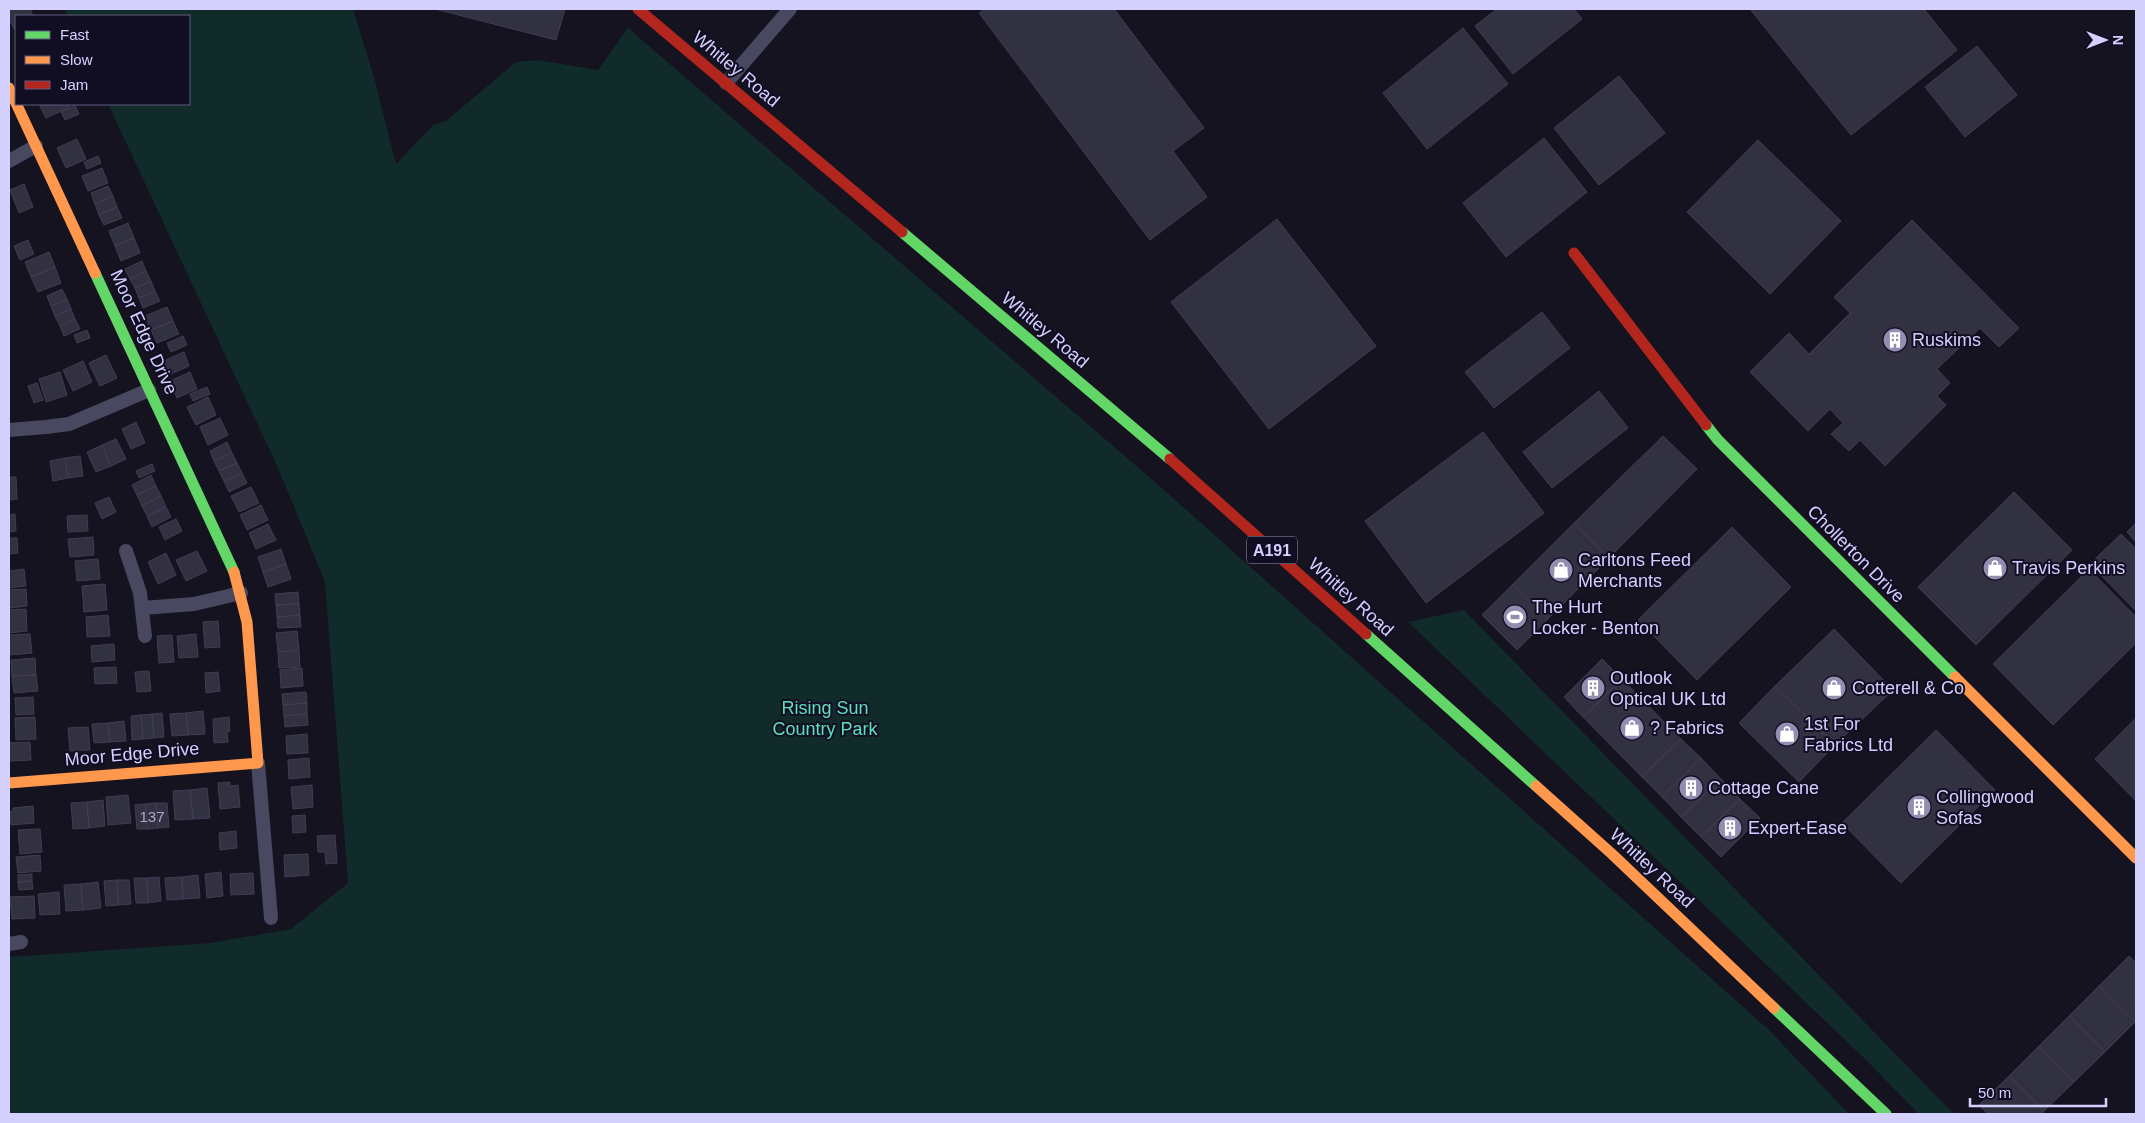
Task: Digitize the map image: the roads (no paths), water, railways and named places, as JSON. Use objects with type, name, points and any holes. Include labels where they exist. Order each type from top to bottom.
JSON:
[{"type":"street","name":"Whitley Road","points":[[638,9],[1186,472],[1612,854],[1886,1114]]},
{"type":"street","points":[[726,83],[790,9]]},
{"type":"street","name":"Moor Edge Drive","points":[[9,88],[14,111],[36,146],[231,564],[241,593],[247,622],[270,918]]},
{"type":"street","points":[[9,161],[36,146]]},
{"type":"street","name":"Chollerton Drive","points":[[1574,253],[1718,440],[2136,858]]},
{"type":"street","points":[[9,430],[69,424],[149,390]]},
{"type":"street","points":[[126,551],[143,608],[144,636]]},
{"type":"street","points":[[143,608],[194,604],[241,593]]},
{"type":"street","name":"Moor Edge Drive","points":[[9,783],[258,763]]},
{"type":"place","name":"Ruskims","points":[[1895,340]]},
{"type":"place","name":"Travis Perkins","points":[[1995,568]]},
{"type":"place","name":"Carltons Feed Merchants","points":[[1561,570]]},
{"type":"place","name":"The Hurt Locker - Benton","points":[[1515,617]]},
{"type":"place","name":"Outlook Optical UK Ltd","points":[[1593,688]]},
{"type":"place","name":"Cotterell & Co","points":[[1834,688]]},
{"type":"place","name":"? Fabrics","points":[[1632,728]]},
{"type":"place","name":"1st For Fabrics Ltd","points":[[1787,734]]},
{"type":"place","name":"Cottage Cane","points":[[1691,788]]},
{"type":"place","name":"Collingwood Sofas","points":[[1919,807]]},
{"type":"place","name":"Expert-Ease","points":[[1730,828]]},
{"type":"park label","name":"Rising Sun Country Park","points":[[825,718]]}]
